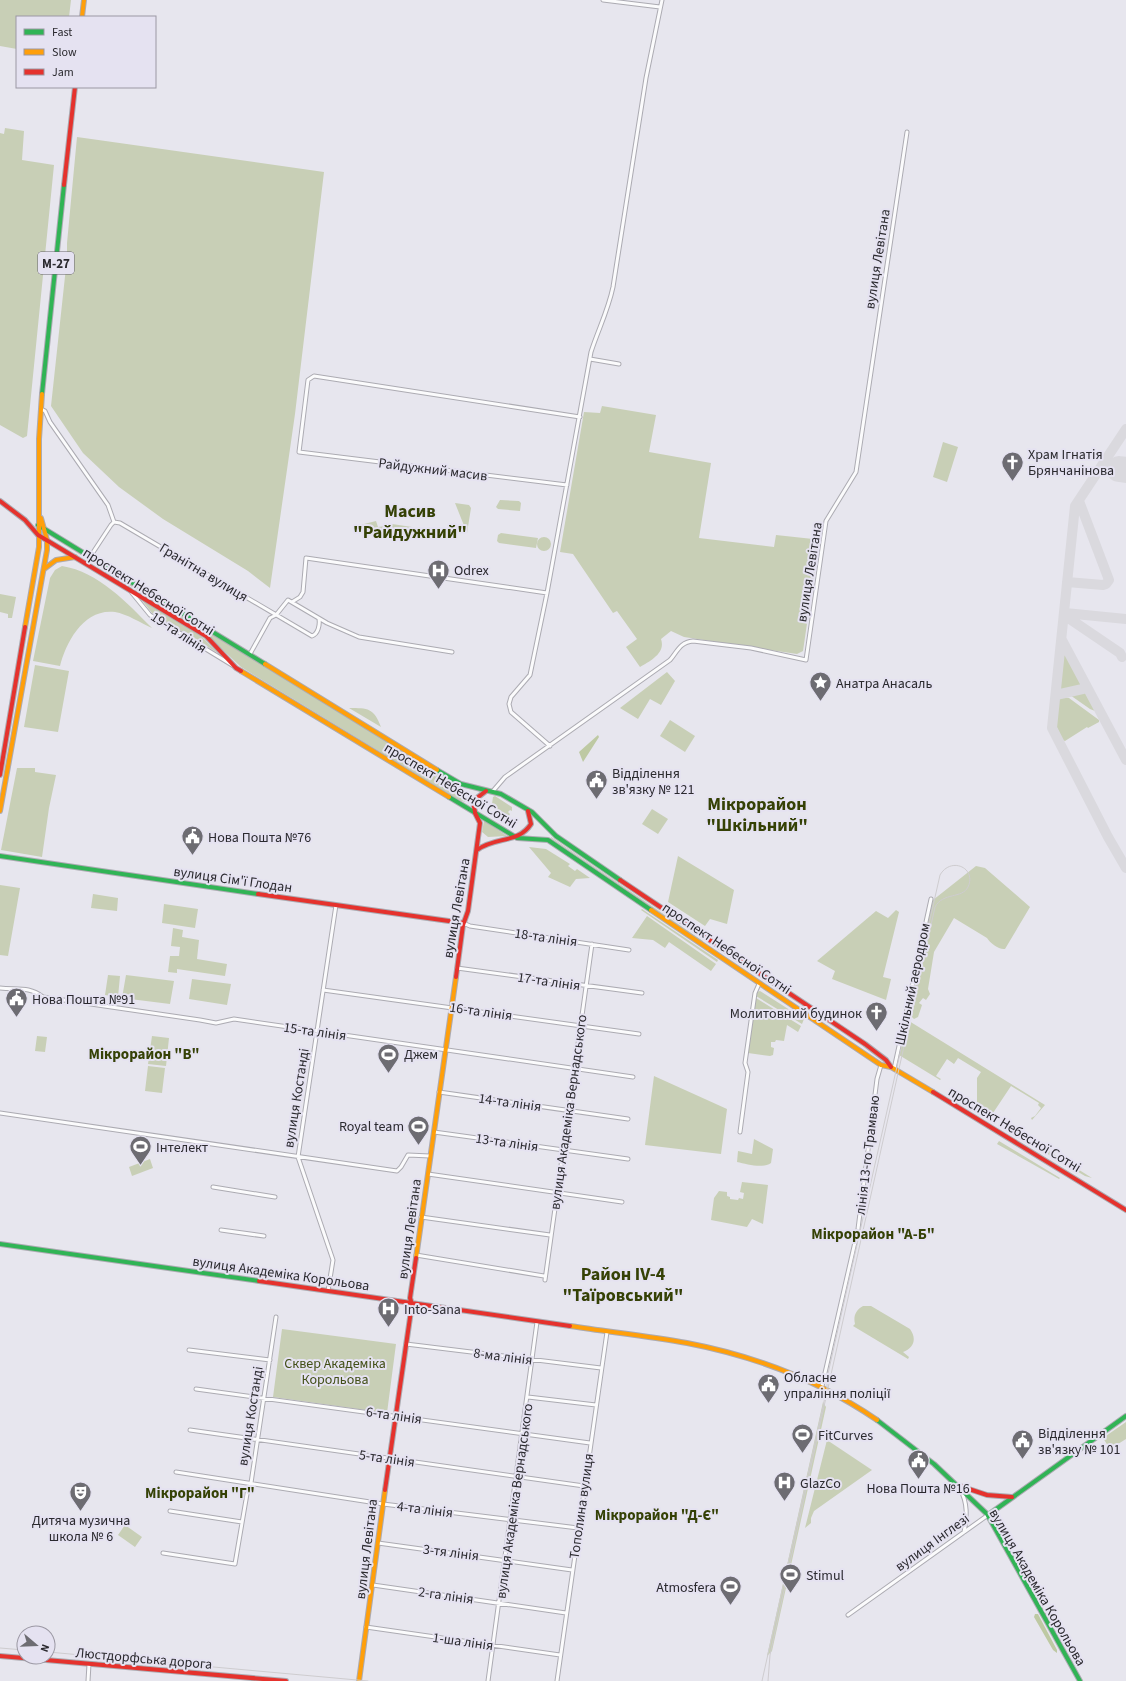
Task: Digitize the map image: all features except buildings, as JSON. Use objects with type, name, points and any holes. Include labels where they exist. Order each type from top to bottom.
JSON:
[{"type":"main road","points":[[82,16],[84,0]]},
{"type":"main road","name":"М-27","points":[[40,517],[39,439],[41,409],[75,88]]},
{"type":"main road","name":"проспект Небесної Сотні","points":[[0,501],[25,520],[38,535],[206,636],[236,668],[517,838],[548,840],[881,1065],[892,1068],[1126,1210]]},
{"type":"main road","points":[[0,775],[39,547],[38,525],[40,517]]},
{"type":"main road","points":[[0,811],[43,570],[46,540],[40,517]]},
{"type":"main road","name":"проспект Небесної Сотні","points":[[25,520],[38,525],[461,784],[501,794],[528,810],[556,836],[708,940],[865,1044],[886,1060],[892,1068]]},
{"type":"main road","points":[[43,570],[48,564],[56,560],[75,557]]},
{"type":"main road","name":"вулиця Левітана","points":[[360,1681],[389,1458],[412,1304],[410,1298],[416,1255],[463,923],[468,911],[477,850],[480,823],[472,805],[472,801],[478,795],[488,791]]},
{"type":"main road","points":[[477,850],[483,844],[494,839],[517,838],[528,830],[531,819],[528,810]]},
{"type":"main road","name":"вулиця Сім'ї Глодан","points":[[0,856],[463,923]]},
{"type":"main road","points":[[704,946],[708,940]]},
{"type":"main road","name":"вулиця Академіка Корольова","points":[[0,1244],[607,1332],[720,1350],[782,1368],[822,1386],[883,1422],[959,1486],[988,1515],[1080,1681]]},
{"type":"main road","name":"вулиця Інглезі","points":[[988,1515],[1126,1416]]},
{"type":"main road","points":[[959,1486],[987,1495],[1012,1497]]},
{"type":"main road","name":"Люстдорфська дорога","points":[[0,1656],[286,1681]]},
{"type":"main road","points":[[223,1681],[224,1676]]},
{"type":"street","points":[[603,0],[660,7]]},
{"type":"street","points":[[550,746],[511,712],[509,704],[511,697],[530,675],[547,593],[590,359],[597,335],[609,306],[613,287],[645,85],[662,0]]},
{"type":"street","name":"вулиця Левітана","points":[[493,791],[505,777],[670,660],[686,642],[693,641],[750,648],[806,660],[826,521],[856,472],[907,132]]},
{"type":"street","points":[[590,359],[619,364]]},
{"type":"street","name":"Райдужний масив","points":[[567,485],[299,452],[308,380],[314,376],[580,417]]},
{"type":"street","points":[[41,409],[45,411],[50,422],[108,505],[114,522],[90,557]]},
{"type":"street","name":"Гранітна вулиця","points":[[114,522],[120,523],[312,636],[315,634],[320,625],[319,618]]},
{"type":"street","points":[[292,602],[301,595],[306,558],[547,593]]},
{"type":"street","name":"19-та лінія","points":[[128,588],[150,614],[236,668]]},
{"type":"street","points":[[250,654],[270,618],[276,615],[288,600],[319,618],[360,638],[452,652]]},
{"type":"street","name":"Шкільний аеродром","points":[[892,1068],[931,899]]},
{"type":"street","name":"вулиця Костанді","points":[[328,1291],[333,1260],[298,1156],[336,905]]},
{"type":"street","name":"18-та лінія","points":[[463,923],[470,926],[629,950]]},
{"type":"street","name":"вулиця Академіка Вернадського","points":[[545,1280],[544,1276],[592,944]]},
{"type":"street","name":"17-та лінія","points":[[457,968],[642,993]]},
{"type":"street","points":[[740,1132],[748,1072],[745,1063],[755,992],[759,984]]},
{"type":"street","name":"15-та лінія","points":[[0,988],[29,989],[35,990],[43,997],[200,1020],[216,1022],[230,1019],[633,1077]]},
{"type":"street","name":"16-та лінія","points":[[323,990],[638,1034]]},
{"type":"street","name":"лінія 13-го Трамваю","points":[[822,1386],[858,1229],[869,1148],[868,1140],[878,1070],[881,1065]]},
{"type":"street","name":"14-та лінія","points":[[439,1092],[628,1119]]},
{"type":"street","points":[[0,1113],[397,1171],[408,1155],[430,1156]]},
{"type":"street","name":"13-та лінія","points":[[434,1132],[628,1159]]},
{"type":"street","points":[[428,1174],[622,1202]]},
{"type":"street","points":[[213,1187],[275,1197]]},
{"type":"street","points":[[422,1217],[550,1235]]},
{"type":"street","points":[[220,1230],[264,1236]]},
{"type":"street","points":[[416,1255],[544,1276]]},
{"type":"street","name":"вулиця Костанді","points":[[163,1553],[235,1564],[248,1488],[251,1483],[276,1317]]},
{"type":"street","name":"вулиця Академіка Вернадського","points":[[488,1681],[538,1322]]},
{"type":"street","name":"Тополина вулиця","points":[[557,1681],[607,1332]]},
{"type":"street","name":"8-ма лінія","points":[[406,1344],[601,1368]]},
{"type":"street","points":[[189,1350],[270,1360]]},
{"type":"street","name":"6-та лінія","points":[[196,1389],[395,1415],[523,1435],[590,1443]]},
{"type":"street","points":[[528,1397],[596,1405]]},
{"type":"street","name":"5-та лінія","points":[[190,1430],[584,1486]]},
{"type":"street","name":"4-та лінія","points":[[176,1472],[383,1504],[578,1528]]},
{"type":"street","points":[[959,1486],[966,1507],[964,1532]]},
{"type":"street","points":[[170,1511],[242,1522]]},
{"type":"street","name":"вулиця Інглезі","points":[[848,1615],[988,1515]]},
{"type":"street","name":"3-тя лінія","points":[[378,1543],[505,1559],[572,1570]]},
{"type":"street","name":"2-га лінія","points":[[372,1585],[566,1613]]},
{"type":"street","name":"1-ша лінія","points":[[366,1627],[560,1655]]},
{"type":"street","points":[[88,1681],[89,1664]]},
{"type":"green space","points":[[0,0],[71,0],[69,16],[16,16],[16,49],[0,46]]},
{"type":"green space","points":[[5,128],[24,131],[22,160],[54,165],[27,436],[23,438],[0,425],[0,133],[4,134]]},
{"type":"green space","points":[[77,137],[324,172],[295,414],[270,588],[248,571],[163,519],[119,487],[83,453],[51,406],[67,258],[67,243]]},
{"type":"green space","points":[[602,406],[656,415],[649,452],[711,463],[699,538],[774,547],[776,535],[813,539],[812,547],[818,548],[803,651],[797,654],[684,637],[671,631],[661,639],[661,648],[656,656],[640,667],[626,647],[637,639],[617,611],[613,613],[573,554],[560,552],[584,412],[600,413]]},
{"type":"green space","points":[[943,442],[958,447],[947,482],[933,477]]},
{"type":"green space","points":[[500,500],[519,501],[521,503],[520,511],[498,509],[496,507]]},
{"type":"green space","points":[[455,503],[469,505],[471,508],[467,533]]},
{"type":"green space","points":[[376,521],[378,527],[386,526],[384,536],[363,533],[360,525]]},
{"type":"green space","points":[[392,524],[412,527],[411,538],[390,535]]},
{"type":"green space","points":[[501,533],[538,538],[536,548],[499,543],[497,541],[498,535]]},
{"type":"green space","points":[[541,537],[547,537],[551,541],[551,547],[547,551],[541,551],[537,547],[537,541]]},
{"type":"green space","points":[[55,539],[405,752],[409,757],[442,776],[451,783],[458,789],[465,802],[459,800],[241,667],[203,631]]},
{"type":"green space","points":[[62,566],[75,569],[88,575],[112,590],[152,628],[120,613],[104,612],[94,615],[78,628],[67,647],[60,666],[33,661],[50,578],[55,570]]},
{"type":"green space","points":[[0,594],[16,597],[12,618],[8,618],[8,614],[0,612]]},
{"type":"green space","points":[[140,598],[198,633],[218,653],[152,613]]},
{"type":"green space","points":[[1065,654],[1082,686],[1060,690]]},
{"type":"green space","points":[[35,665],[69,671],[58,732],[24,727]]},
{"type":"green space","points":[[667,672],[675,681],[661,705],[650,699],[638,719],[620,708]]},
{"type":"green space","points":[[1085,692],[1095,711],[1070,695]]},
{"type":"green space","points":[[1058,698],[1069,698],[1099,720],[1099,722],[1088,728],[1087,727],[1065,741],[1062,740],[1056,725]]},
{"type":"green space","points":[[349,708],[370,710],[376,716],[381,727]]},
{"type":"green space","points":[[670,720],[695,736],[685,752],[660,736]]},
{"type":"green space","points":[[598,735],[599,737],[583,762],[579,752]]},
{"type":"green space","points":[[17,768],[35,768],[35,772],[56,775],[49,808],[42,857],[1,850]]},
{"type":"green space","points":[[495,796],[512,807],[512,811],[510,810],[508,812],[510,814],[509,816],[504,813],[502,816],[505,821],[492,804],[493,797]]},
{"type":"green space","points":[[652,809],[668,819],[658,834],[642,824]]},
{"type":"green space","points":[[484,821],[507,836],[488,837],[482,832]]},
{"type":"green space","points":[[551,838],[703,941],[703,942]]},
{"type":"green space","points":[[529,847],[546,849],[570,864],[568,866],[575,871],[577,869],[590,878],[576,879],[570,887],[548,877],[551,873]]},
{"type":"green space","points":[[678,856],[734,890],[727,924],[710,919],[705,926],[668,902]]},
{"type":"green space","points":[[976,866],[985,868],[1030,907],[1005,949],[995,946],[987,938],[954,918],[934,952],[928,989],[930,994],[926,1000],[923,998],[919,1003],[922,1005],[918,1017],[914,1019],[908,1013],[933,900]]},
{"type":"green space","points":[[0,885],[20,888],[8,956],[0,955]]},
{"type":"green space","points":[[93,894],[118,898],[117,911],[91,908]]},
{"type":"green space","points":[[164,904],[198,909],[195,928],[162,923]]},
{"type":"green space","points":[[642,909],[718,960],[717,962],[641,910]]},
{"type":"green space","points":[[896,910],[899,912],[883,977],[891,979],[886,1000],[832,979],[835,971],[817,961],[876,911],[888,918]]},
{"type":"green space","points":[[647,916],[716,964],[711,971],[669,942],[665,948],[653,940],[632,938]]},
{"type":"green space","points":[[173,928],[183,930],[182,937],[199,940],[197,959],[227,964],[225,976],[177,969],[177,973],[168,972],[170,956],[179,956],[180,947],[171,946]]},
{"type":"green space","points":[[108,975],[120,976],[118,997],[105,995]]},
{"type":"green space","points":[[126,975],[174,981],[170,1004],[122,998]]},
{"type":"green space","points":[[192,979],[231,984],[227,1005],[189,999]]},
{"type":"green space","points":[[760,991],[804,1019],[802,1024],[756,996],[757,992]]},
{"type":"green space","points":[[756,998],[801,1026],[798,1032],[787,1025],[784,1041],[776,1040],[775,1042],[771,1042],[771,1047],[774,1048],[773,1055],[770,1056],[748,1053]]},
{"type":"green space","points":[[909,1021],[1045,1105],[1032,1120],[1031,1118],[1035,1116],[1041,1108],[1038,1105],[1039,1103],[1011,1086],[993,1113],[977,1104],[977,1078],[981,1072],[958,1058],[954,1064],[947,1059],[936,1076],[941,1079],[940,1080],[899,1055],[906,1023]]},
{"type":"green space","points":[[37,1036],[47,1037],[45,1052],[35,1051]]},
{"type":"green space","points":[[152,1036],[169,1038],[166,1066],[148,1064]]},
{"type":"green space","points":[[148,1066],[165,1068],[162,1093],[145,1091]]},
{"type":"green space","points":[[654,1076],[727,1109],[721,1154],[645,1145]]},
{"type":"green space","points":[[754,1139],[773,1149],[771,1163],[759,1166],[737,1162],[738,1151],[752,1154]]},
{"type":"green space","points":[[999,1141],[1060,1178],[1059,1179],[997,1144]]},
{"type":"green space","points":[[1033,1141],[1092,1178],[1085,1176],[1034,1146]]},
{"type":"green space","name":"Інтелект","points":[[150,1159],[153,1168],[132,1176],[129,1167]]},
{"type":"green space","points":[[742,1182],[768,1185],[763,1224],[752,1219],[747,1227],[711,1220],[714,1198],[719,1191],[727,1192],[727,1196],[730,1197],[730,1199],[743,1199],[744,1193],[740,1192]]},
{"type":"green space","points":[[863,1306],[871,1306],[910,1329],[914,1340],[912,1346],[903,1352],[909,1357],[908,1359],[853,1326],[855,1324],[854,1318],[856,1314]]},
{"type":"green space","name":"Сквер Академіка Корольова","points":[[282,1329],[396,1344],[387,1413],[273,1397]]},
{"type":"green space","points":[[823,1402],[826,1407],[772,1651],[767,1656]]},
{"type":"green space","points":[[1126,1422],[1126,1439],[1110,1449],[1103,1438]]},
{"type":"green space","points":[[827,1440],[872,1470],[814,1511],[811,1518],[811,1523],[805,1528]]},
{"type":"green space","points":[[125,1525],[142,1537],[135,1547],[118,1535]]},
{"type":"green space","points":[[1035,1614],[1038,1614],[1057,1650],[1057,1653],[1053,1650],[1034,1617]]},
{"type":"taxiway","points":[[1126,429],[1075,506],[1052,728],[1108,837],[1126,868]]},
{"type":"taxiway","points":[[1067,582],[1103,585],[1109,580],[1079,501]]},
{"type":"taxiway","points":[[1065,613],[1126,619]]},
{"type":"taxiway","points":[[1064,615],[1120,653],[1122,657]]},
{"type":"taxiway","points":[[1062,640],[1126,760]]},
{"type":"taxiway","points":[[1056,695],[1087,688]]},
{"type":"runway","points":[[1119,469],[1126,470]]},
{"type":"tram line","points":[[762,1681],[827,1388],[827,1378],[940,875],[945,869],[956,865],[966,870],[969,874],[970,880],[965,891],[943,899],[938,902],[935,907],[770,1655],[768,1681]]},
{"type":"tram line","points":[[0,1648],[16,1649]]},
{"type":"tram line","points":[[56,1653],[368,1681]]},
{"type":"traffic: fast","points":[[42,394],[64,185]]},
{"type":"traffic: fast","points":[[38,525],[265,664]]},
{"type":"traffic: fast","points":[[437,770],[461,784],[501,794],[532,812],[556,836],[620,880]]},
{"type":"traffic: fast","points":[[449,797],[517,838],[548,840],[651,910]]},
{"type":"traffic: fast","points":[[0,856],[258,894]]},
{"type":"traffic: fast","points":[[0,1244],[259,1281]]},
{"type":"traffic: fast","points":[[988,1515],[1126,1416]]},
{"type":"traffic: fast","points":[[877,1420],[934,1464],[987,1514],[1080,1681]]},
{"type":"traffic: slow","points":[[82,16],[84,0]]},
{"type":"traffic: slow","points":[[25,627],[39,547],[39,439],[42,394]]},
{"type":"traffic: slow","points":[[0,811],[47,550],[47,540],[41,518]]},
{"type":"traffic: slow","points":[[44,569],[56,560],[75,557]]},
{"type":"traffic: slow","points":[[265,664],[437,770]]},
{"type":"traffic: slow","points":[[241,671],[449,797]]},
{"type":"traffic: slow","points":[[651,910],[881,1065],[891,1067],[933,1092]]},
{"type":"traffic: slow","points":[[416,1258],[456,977]]},
{"type":"traffic: slow","points":[[570,1326],[687,1343],[737,1355],[810,1382],[833,1393],[877,1420]]},
{"type":"traffic: slow","points":[[359,1681],[385,1490]]},
{"type":"traffic: jam","points":[[64,185],[75,88]]},
{"type":"traffic: jam","points":[[0,501],[25,520],[38,535]]},
{"type":"traffic: jam","points":[[38,535],[206,636],[236,668],[241,671]]},
{"type":"traffic: jam","points":[[0,775],[25,627]]},
{"type":"traffic: jam","points":[[475,812],[473,801],[486,791]]},
{"type":"traffic: jam","points":[[477,850],[492,843],[520,835],[531,824],[528,811]]},
{"type":"traffic: jam","points":[[456,977],[463,925],[468,911],[480,823],[475,813]]},
{"type":"traffic: jam","points":[[620,880],[865,1044],[886,1060],[891,1067]]},
{"type":"traffic: jam","points":[[258,894],[463,923]]},
{"type":"traffic: jam","points":[[933,1092],[1126,1210]]},
{"type":"traffic: jam","points":[[385,1490],[412,1304],[410,1298],[416,1258]]},
{"type":"traffic: jam","points":[[259,1281],[570,1326]]},
{"type":"traffic: jam","points":[[960,1486],[987,1495],[1012,1497]]},
{"type":"traffic: jam","points":[[0,1656],[286,1681]]},
{"type":"place","name":"Храм Ігнатія Брянчанінова","points":[[1013,482]]},
{"type":"place","name":"Odrex","points":[[439,590]]},
{"type":"place","name":"Анатра Анасаль","points":[[820,702]]},
{"type":"place","name":"Відділення зв'язку № 121","points":[[596,800]]},
{"type":"place","name":"Нова Пошта №76","points":[[193,856]]},
{"type":"place","name":"Нова Пошта №91","points":[[17,1018]]},
{"type":"place","name":"Молитовний будинок","points":[[877,1032]]},
{"type":"place","name":"Джем","points":[[388,1074]]},
{"type":"place","name":"Royal team","points":[[419,1146]]},
{"type":"place","name":"Інтелект","points":[[141,1166]]},
{"type":"place","name":"Into-Sana","points":[[388,1328]]},
{"type":"place","name":"Обласне упраління поліції","points":[[769,1404]]},
{"type":"place","name":"FitCurves","points":[[802,1454]]},
{"type":"place","name":"Відділення зв'язку № 101","points":[[1023,1460]]},
{"type":"place","name":"Нова Пошта №16","points":[[918,1480]]},
{"type":"place","name":"GlazCo","points":[[784,1502]]},
{"type":"place","name":"Дитяча музична школа № 6","points":[[81,1512]]},
{"type":"place","name":"Stimul","points":[[791,1594]]},
{"type":"place","name":"Atmosfera","points":[[731,1606]]},
{"type":"district","name":"Масив \"Райдужний\"","points":[[410,521]]},
{"type":"district","name":"Мікрорайон \"Шкільний\"","points":[[757,814]]},
{"type":"district","name":"Мікрорайон \"В\"","points":[[144,1054]]},
{"type":"district","name":"Мікрорайон \"А-Б\"","points":[[873,1234]]},
{"type":"district","name":"Район IV-4 \"Таїровський\"","points":[[623,1284]]},
{"type":"district","name":"Мікрорайон \"Г\"","points":[[200,1493]]},
{"type":"district","name":"Мікрорайон \"Д-Є\"","points":[[657,1515]]}]
